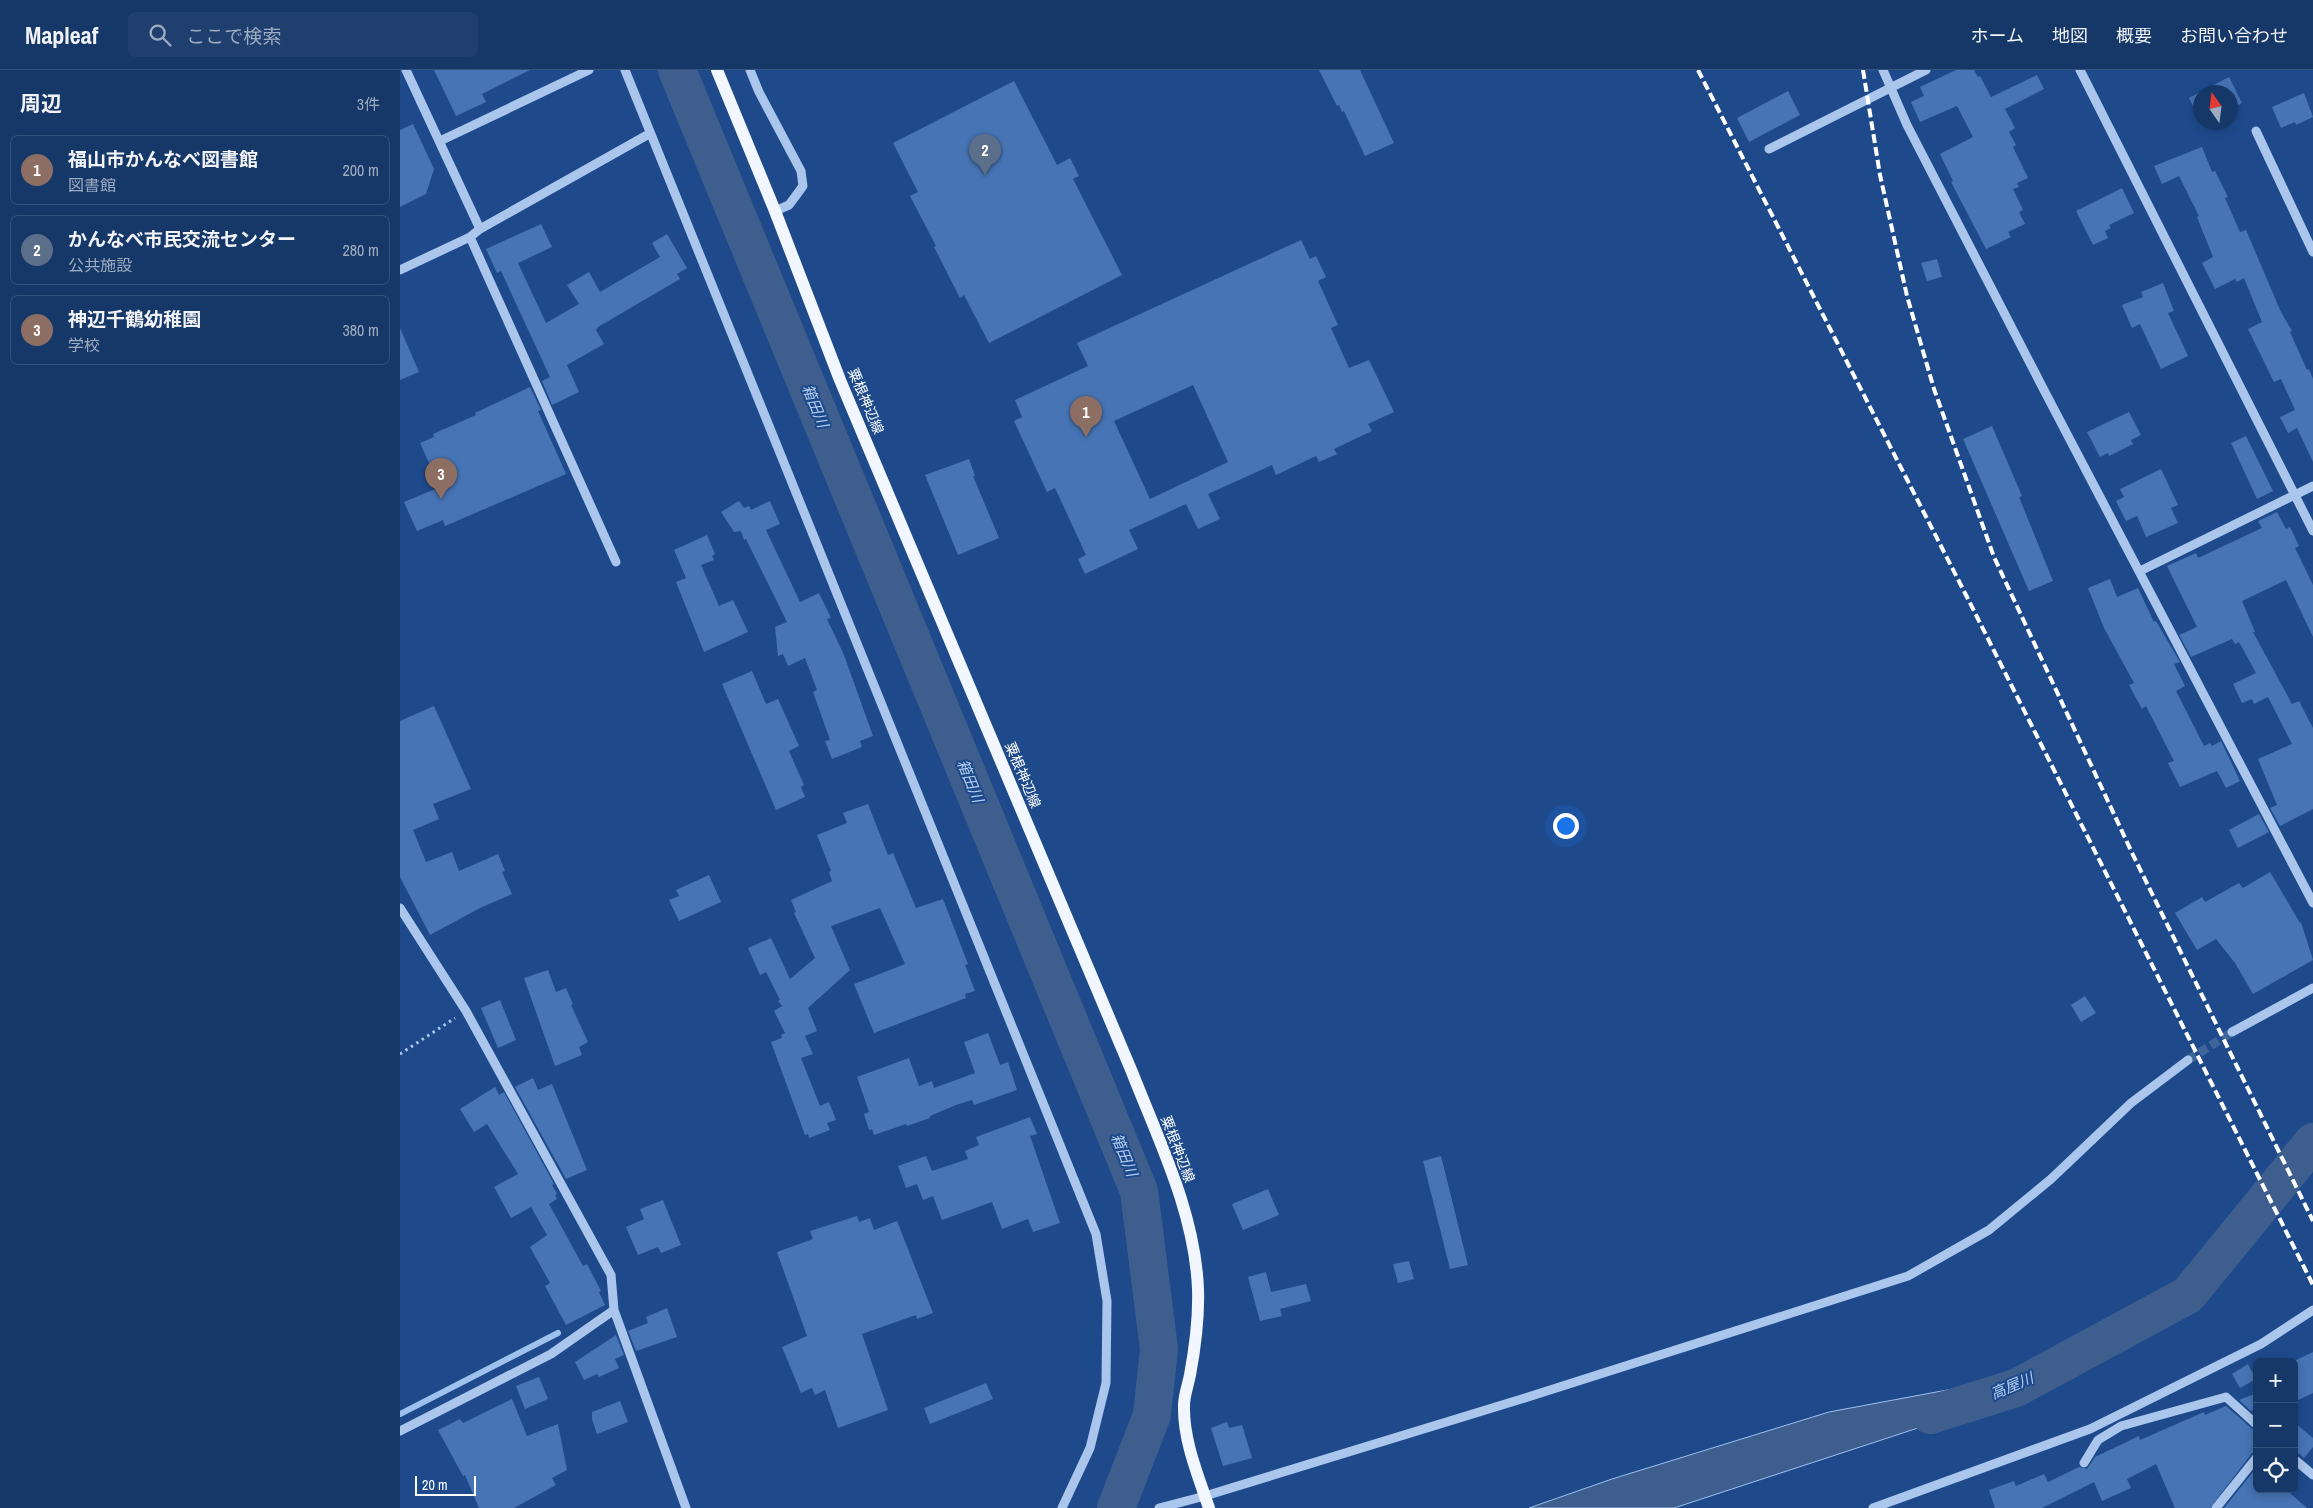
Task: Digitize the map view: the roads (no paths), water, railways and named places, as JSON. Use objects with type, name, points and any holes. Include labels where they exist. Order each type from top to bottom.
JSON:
[{"type":"main road","name":"粟根神辺線","points":[[717,70],[844,389],[1132,1072],[1190,1227],[1198,1290],[1190,1374],[1184,1405],[1189,1447],[1207,1502]]},
{"type":"street","points":[[406,70],[480,229]]},
{"type":"street","points":[[440,141],[589,70]]},
{"type":"street","points":[[625,70],[649,134],[1096,1234],[1107,1300],[1106,1383],[1090,1448],[1062,1508]]},
{"type":"street","points":[[750,70],[759,92],[801,171],[803,186],[789,205],[775,212]]},
{"type":"street","points":[[1883,70],[1907,125],[2313,903]]},
{"type":"street","points":[[1769,149],[1926,70]]},
{"type":"street","points":[[2080,70],[2313,530]]},
{"type":"street","points":[[2256,131],[2313,252]]},
{"type":"street","points":[[400,270],[470,237],[480,229],[649,134]]},
{"type":"street","points":[[470,237],[616,562]]},
{"type":"street","points":[[2140,571],[2313,486]]},
{"type":"street","points":[[400,908],[466,1011],[611,1275],[614,1310],[686,1508]]},
{"type":"street","points":[[2232,1032],[2313,988]]},
{"type":"street","points":[[1159,1508],[1207,1502],[1908,1276],[1990,1230],[2051,1179],[2131,1103],[2188,1060]]},
{"type":"street","points":[[400,1431],[550,1354],[614,1310]]},
{"type":"street","points":[[1873,1508],[2090,1429],[2261,1344],[2313,1310]]},
{"type":"street","points":[[2084,1463],[2098,1440],[2121,1426],[2226,1397],[2253,1421]]},
{"type":"street","points":[[2216,1508],[2253,1462]]},
{"type":"street","points":[[2298,1462],[2313,1475]]},
{"type":"water","points":[[1974,1385],[1982,1407],[1674,1508],[1529,1508],[1612,1479],[1829,1412]]},
{"type":"waterway","name":"箱田川","points":[[677,70],[1139,1191],[1159,1349],[1152,1415],[1116,1508]]},
{"type":"waterway","name":"高屋川","points":[[1930,1415],[2016,1388],[2188,1295],[2313,1142]]},
{"type":"waterway","points":[[400,1414],[558,1333]]},
{"type":"tunnel","points":[[2188,1060],[2232,1032]]},
{"type":"railway","points":[[1698,70],[1967,597],[2313,1285]]},
{"type":"railway","points":[[1863,70],[1880,175],[1907,296],[1934,389],[1994,557],[2134,857],[2313,1221]]},
{"type":"place","name":"かんなべ市民交流センター","points":[[985,175]]},
{"type":"place","name":"福山市かんなべ図書館","points":[[1086,437]]},
{"type":"place","name":"神辺千鶴幼稚園","points":[[441,499]]}]
